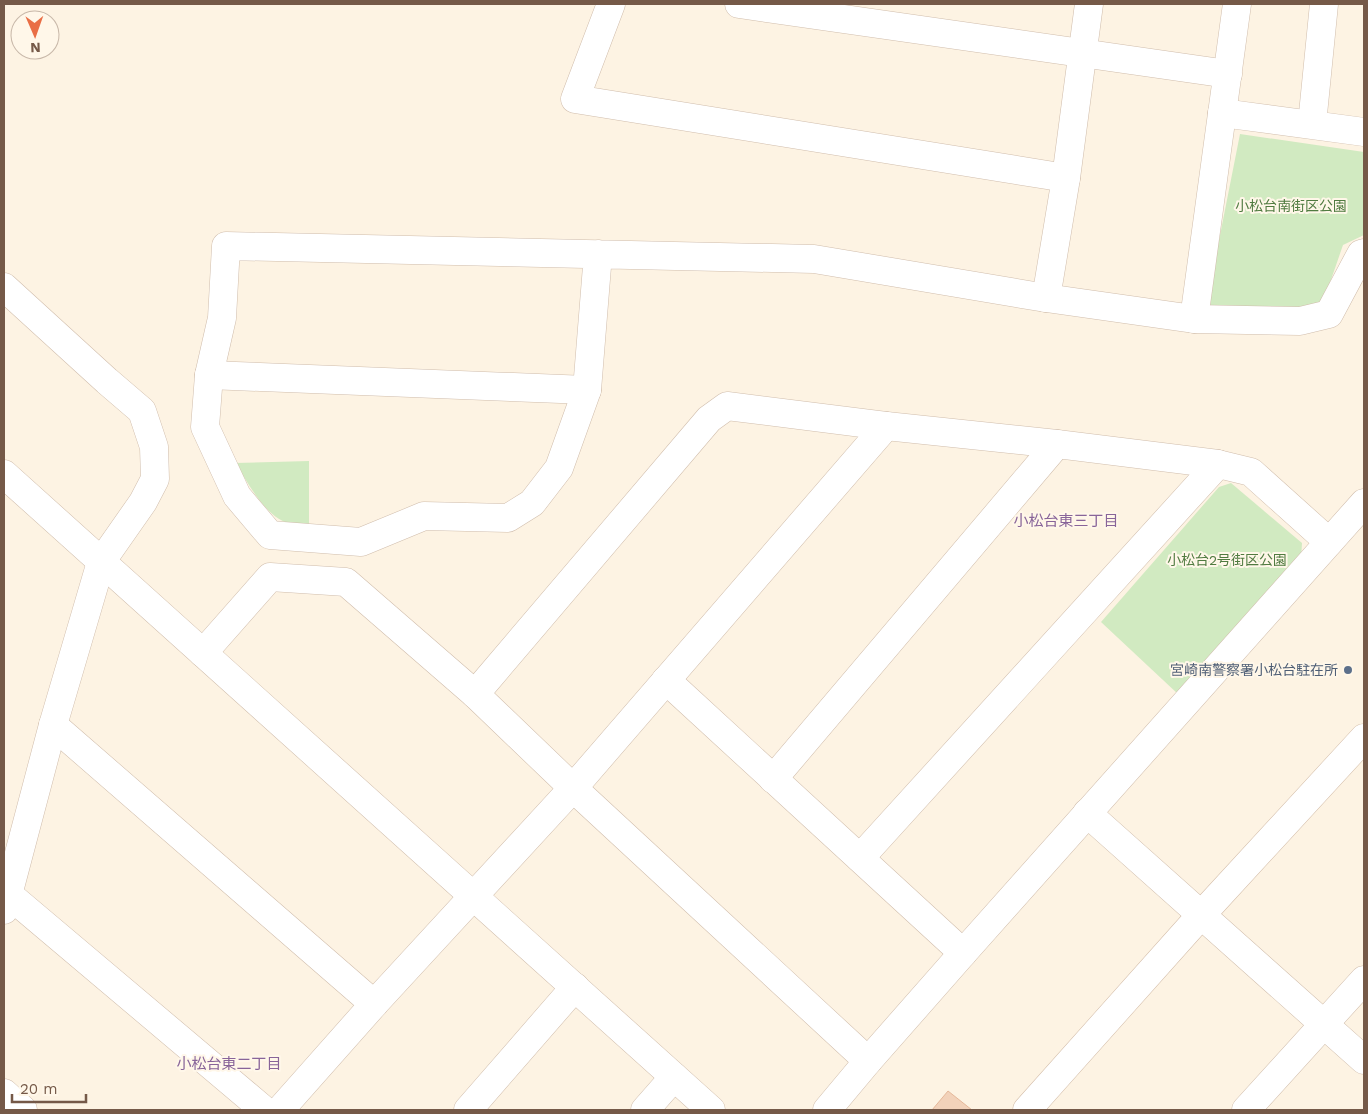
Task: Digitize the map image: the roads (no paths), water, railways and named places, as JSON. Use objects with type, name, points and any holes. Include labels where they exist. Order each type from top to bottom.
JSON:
[{"type":"street","points":[[611,4],[575,99],[1066,178]]},
{"type":"street","points":[[739,4],[1228,74]]},
{"type":"street","points":[[1046,298],[1066,178],[1089,4]]},
{"type":"street","points":[[1194,319],[1238,4]]},
{"type":"street","points":[[1312,124],[1324,4]]},
{"type":"street","points":[[1222,113],[1364,132]]},
{"type":"street","points":[[598,254],[587,390],[559,468],[532,503],[508,518],[424,516],[361,542],[270,535],[237,496],[205,427],[209,375],[222,318],[226,246],[814,258],[1046,298],[1194,319],[1300,321],[1329,314],[1361,254],[1364,253]]},
{"type":"street","points":[[4,286],[142,411],[154,447],[155,479],[143,502],[101,562],[53,724],[6,902],[264,1110]]},
{"type":"street","points":[[209,375],[587,390]]},
{"type":"street","points":[[475,694],[709,419],[727,406],[1218,464],[1250,472],[1329,542]]},
{"type":"street","points":[[280,1110],[374,1004],[572,788],[886,426]]},
{"type":"street","points":[[773,779],[1057,444]]},
{"type":"street","points":[[860,858],[1218,464]]},
{"type":"street","points":[[4,474],[711,1110]]},
{"type":"street","points":[[827,1110],[868,1060],[1364,503]]},
{"type":"street","points":[[203,653],[270,577],[346,582],[475,694],[572,788],[868,1060]]},
{"type":"street","points":[[666,680],[963,953]]},
{"type":"street","points":[[53,724],[374,1004]]},
{"type":"street","points":[[1028,1110],[1202,914],[1364,738]]},
{"type":"street","points":[[1087,813],[1364,1060]]},
{"type":"street","points":[[1246,1110],[1364,980]]},
{"type":"street","points":[[468,1110],[575,987]]},
{"type":"street","points":[[646,1110],[674,1077]]},
{"type":"street","points":[[4,1093],[24,1110]]},
{"type":"place","name":"宮崎南警察署小松台駐在所","points":[[1348,670]]},
{"type":"district","name":"小松台東三丁目","points":[[1066,521]]},
{"type":"district","name":"小松台東二丁目","points":[[229,1064]]},
{"type":"park label","name":"小松台南街区公園","points":[[1291,206]]},
{"type":"park label","name":"小松台2号街区公園","points":[[1227,560]]}]
